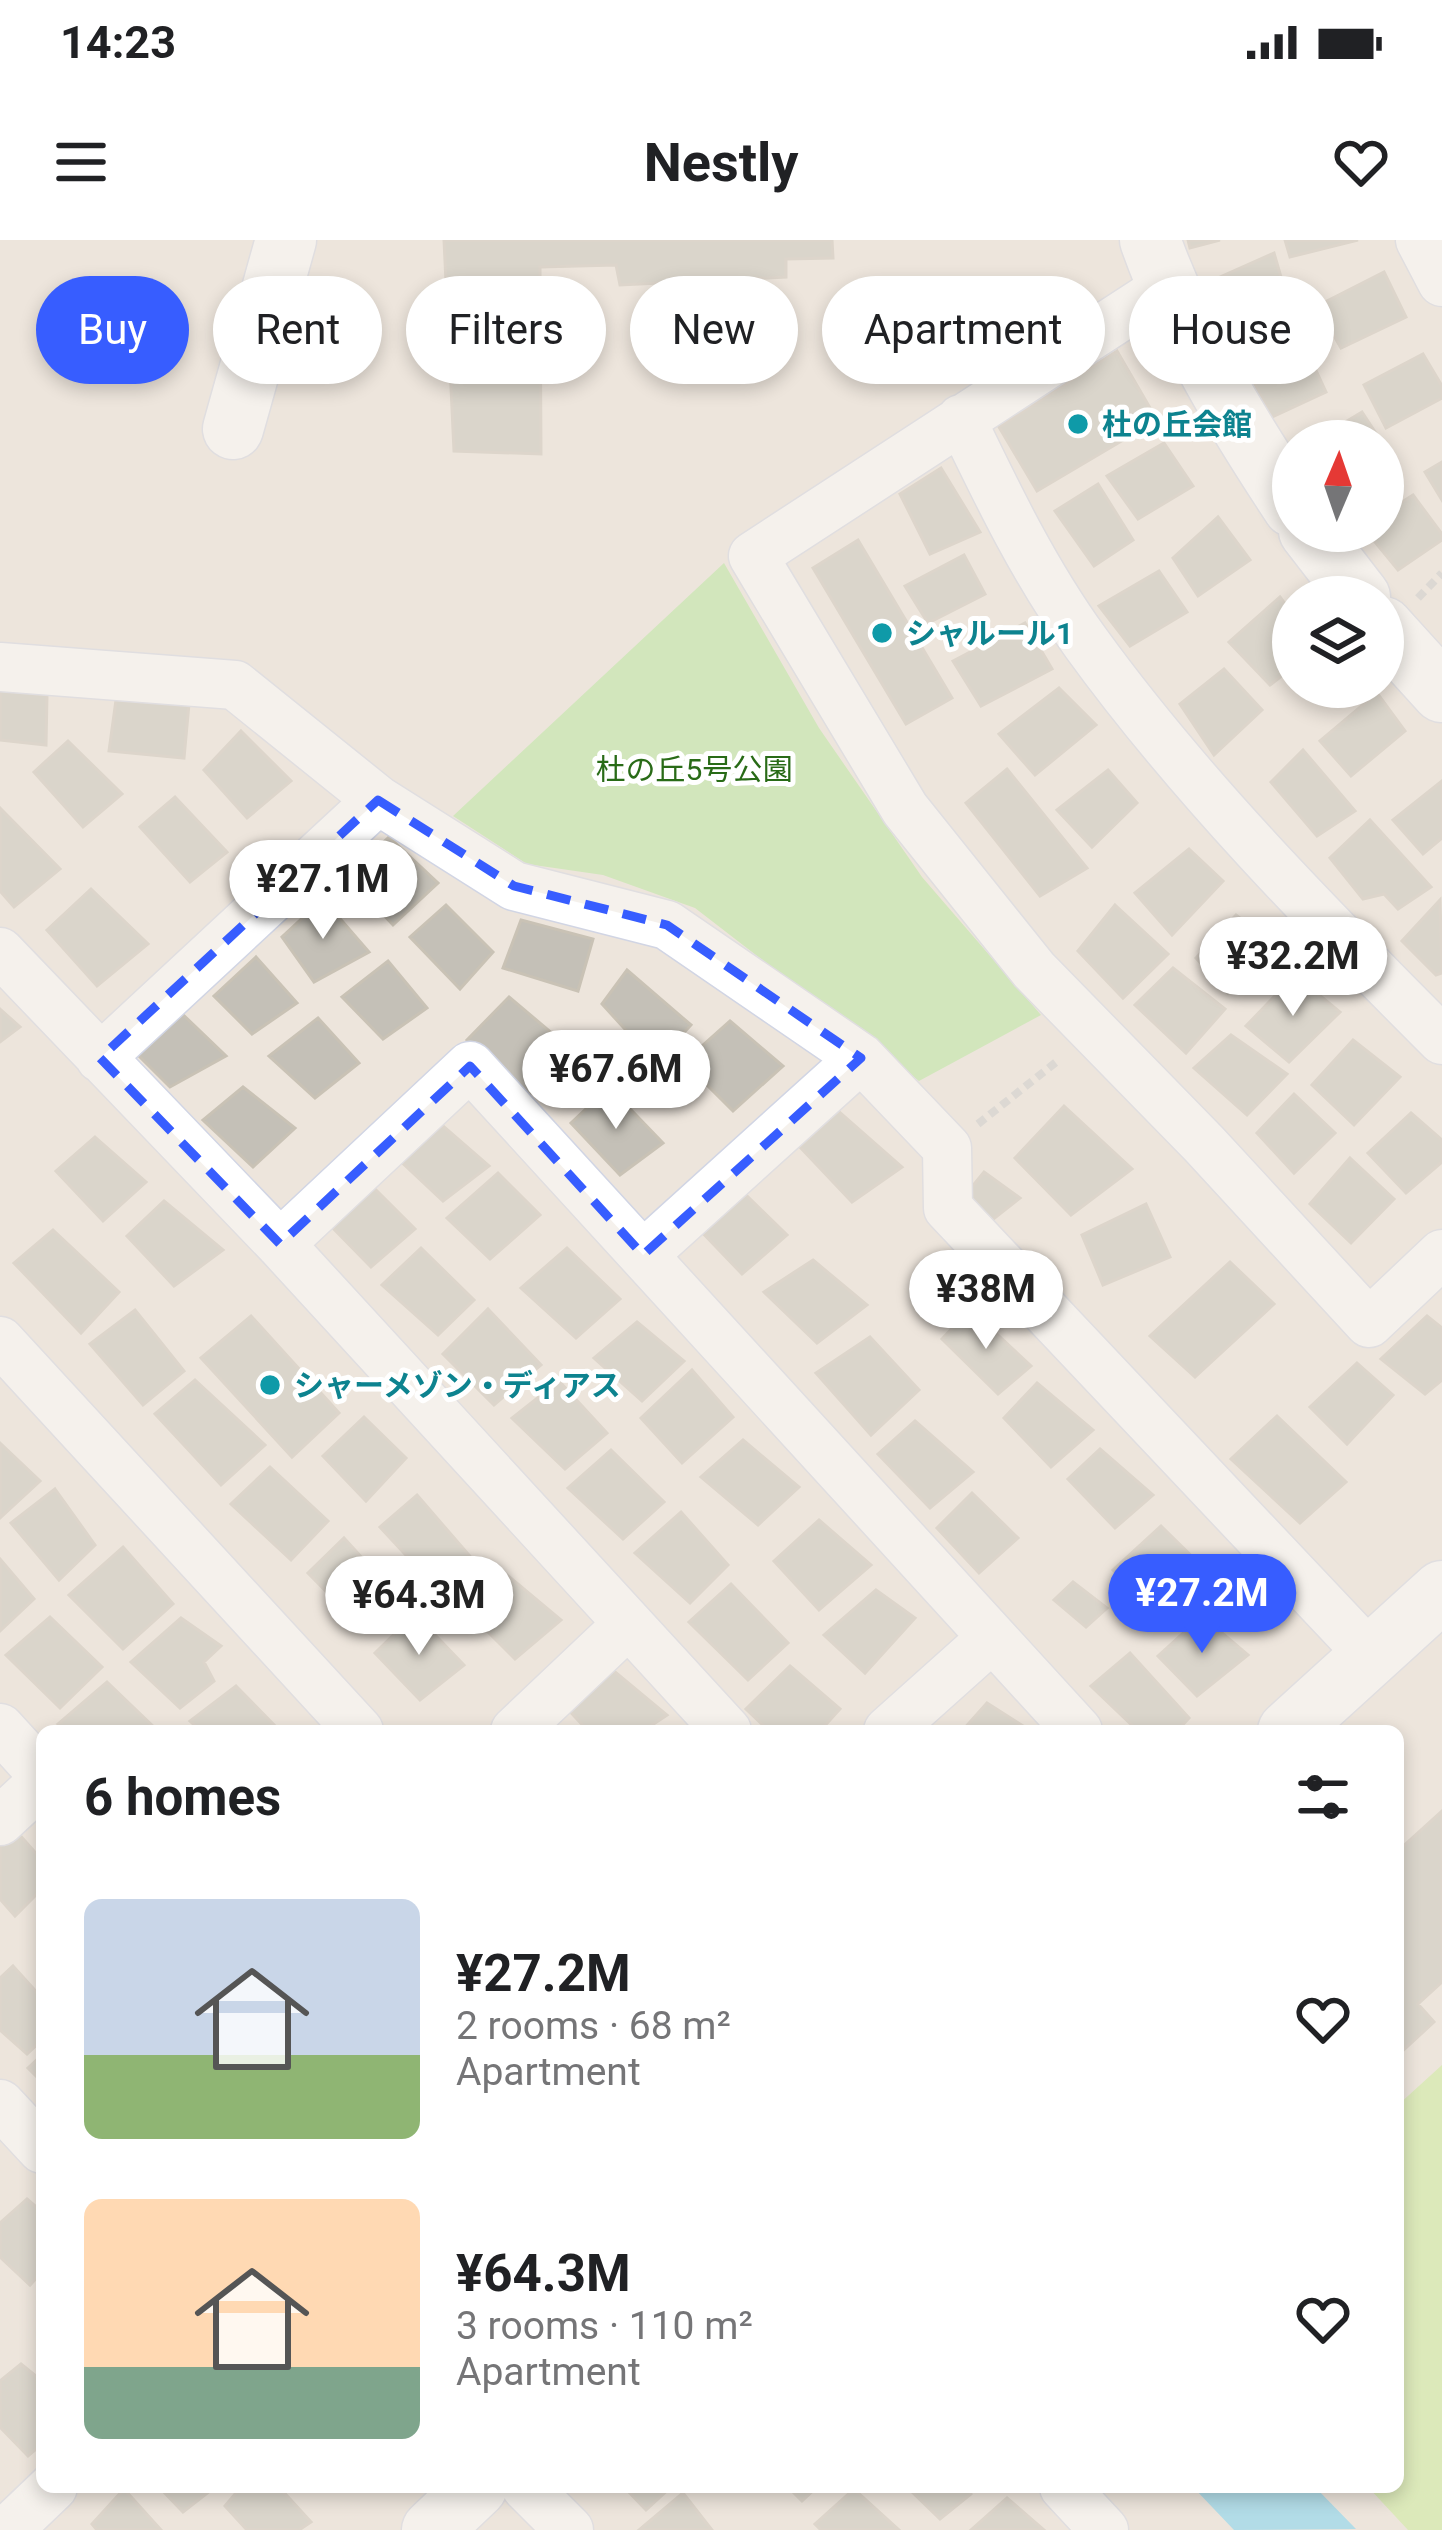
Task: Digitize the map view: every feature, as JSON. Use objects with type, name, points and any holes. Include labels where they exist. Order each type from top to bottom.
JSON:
[{"type":"street","points":[[233,429],[286,240]]},
{"type":"street","points":[[1420,240],[1442,282]]},
{"type":"street","points":[[1272,475],[1230,412],[1158,263],[961,418],[753,556],[905,809],[1034,970],[1369,1323],[1442,1254]]},
{"type":"street","points":[[961,418],[1018,537],[1086,643],[1226,813],[1442,1040]]},
{"type":"street","points":[[1325,552],[1344,576]]},
{"type":"street","points":[[1404,650],[1442,692]]},
{"type":"street","points":[[0,667],[235,685],[378,800],[514,886],[667,926],[861,1058],[947,1148],[948,1208],[1372,1657]]},
{"type":"street","points":[[100,1058],[378,800]]},
{"type":"street","points":[[0,952],[280,1244],[721,1725]]},
{"type":"street","points":[[643,1255],[861,1058]]},
{"type":"street","points":[[280,1244],[470,1066],[1072,1725]]},
{"type":"street","points":[[0,1341],[353,1725]]},
{"type":"street","points":[[1295,1725],[1442,1591]]},
{"type":"street","points":[[520,1725],[628,1624]]},
{"type":"street","points":[[894,1725],[992,1638]]},
{"type":"street","points":[[0,1729],[36,1771]]},
{"type":"street","points":[[0,1821],[36,1784]]},
{"type":"street","points":[[0,2104],[36,2143]]},
{"type":"street","points":[[9,2524],[46,2493]]},
{"type":"street","points":[[432,2530],[471,2493]]},
{"type":"street","points":[[532,2493],[569,2530]]},
{"type":"street","points":[[1070,2493],[1104,2530]]},
{"type":"path","points":[[947,1148],[1044,1072]]},
{"type":"highlighted area","points":[[378,800],[514,886],[667,925],[861,1058],[643,1255],[470,1066],[280,1244],[100,1058]]},
{"type":"green space","name":"杜の丘5号公園","points":[[724,563],[819,728],[922,877],[1041,1015],[919,1081],[695,908],[603,875],[527,864],[453,816]]},
{"type":"green space","points":[[1442,2065],[1442,2530],[1408,2530],[1374,2493],[1404,2493],[1404,2100]]},
{"type":"water","points":[[1199,2493],[1321,2493],[1356,2529],[1234,2530]]},
{"type":"building","points":[[444,240],[832,240],[833,258],[786,259],[786,276],[630,276],[630,285],[620,285],[616,265],[540,267],[540,276],[446,276]]},
{"type":"building","points":[[1188,240],[1220,240],[1190,248]]},
{"type":"building","points":[[1285,240],[1358,240],[1290,257]]},
{"type":"building","points":[[1274,253],[1281,276],[1222,276]]},
{"type":"building","points":[[1384,272],[1406,317],[1341,348],[1334,336],[1334,297]]},
{"type":"building","name":"杜の丘会館","points":[[1117,351],[1129,372],[1129,384],[1136,384],[1157,420],[1037,491],[999,427],[1066,384],[1105,384],[1105,359]]},
{"type":"building","points":[[1423,354],[1442,386],[1442,398],[1401,420],[1382,420],[1364,385]]},
{"type":"building","points":[[451,384],[541,384],[541,454],[454,451]]},
{"type":"building","points":[[1255,384],[1322,384],[1326,392],[1272,417]]},
{"type":"building","points":[[1164,443],[1193,486],[1138,519],[1107,476]]},
{"type":"building","points":[[1442,462],[1442,500],[1425,472]]},
{"type":"building","points":[[941,468],[980,532],[930,554],[900,494]]},
{"type":"building","points":[[1098,484],[1133,540],[1094,566],[1055,511]]},
{"type":"building","points":[[1413,495],[1442,540],[1398,570],[1383,552],[1404,552],[1404,501]]},
{"type":"building","points":[[1218,517],[1250,560],[1198,596],[1173,558]]},
{"type":"building","name":"シャルール1","points":[[858,540],[952,698],[906,724],[813,568]]},
{"type":"building","points":[[964,555],[985,594],[928,623],[905,586]]},
{"type":"building","points":[[1159,571],[1187,612],[1130,646],[1099,606]]},
{"type":"building","points":[[1272,604],[1272,683],[1270,685],[1229,642]]},
{"type":"building","points":[[1025,623],[1052,669],[981,706],[953,661]]},
{"type":"building","points":[[1224,669],[1262,710],[1214,755],[1180,704]]},
{"type":"building","points":[[1059,688],[1096,725],[1035,775],[999,734]]},
{"type":"building","points":[[0,690],[47,695],[46,745],[0,740]]},
{"type":"building","points":[[116,700],[189,704],[184,758],[109,751]]},
{"type":"building","points":[[1359,708],[1388,708],[1405,731],[1351,776],[1320,741]]},
{"type":"building","points":[[241,731],[291,781],[247,818],[204,770]]},
{"type":"building","points":[[68,741],[122,794],[83,827],[34,772]]},
{"type":"building","points":[[1303,750],[1355,811],[1317,836],[1271,782]]},
{"type":"building","points":[[1007,769],[1087,868],[1040,896],[966,803]]},
{"type":"building","points":[[1108,770],[1137,803],[1092,847],[1057,810]]},
{"type":"building","points":[[1442,781],[1442,838],[1423,854],[1393,820]]},
{"type":"building","points":[[175,797],[227,852],[190,882],[140,827]]},
{"type":"building","points":[[0,808],[60,869],[14,907],[0,891]]},
{"type":"building","points":[[1370,820],[1431,887],[1398,909],[1384,894],[1363,899],[1330,858]]},
{"type":"building","points":[[389,837],[438,883],[393,925],[347,876]]},
{"type":"building","points":[[1189,849],[1223,881],[1172,935],[1135,893]]},
{"type":"building","points":[[91,889],[148,944],[97,986],[47,930]]},
{"type":"building","points":[[323,899],[369,952],[314,982],[282,937]]},
{"type":"building","points":[[1440,900],[1442,973],[1436,975],[1402,941]]},
{"type":"building","points":[[446,905],[493,952],[460,989],[410,937]]},
{"type":"building","points":[[1115,905],[1168,954],[1123,998],[1078,951]]},
{"type":"building","points":[[1236,915],[1280,950],[1228,993],[1196,958]]},
{"type":"building","points":[[521,920],[593,939],[578,991],[503,968]]},
{"type":"building","points":[[256,957],[297,1003],[252,1034],[214,996]]},
{"type":"building","points":[[388,961],[427,1008],[383,1039],[342,997]]},
{"type":"building","points":[[1173,968],[1225,1009],[1186,1053],[1135,1005]]},
{"type":"building","points":[[627,970],[691,1025],[656,1063],[602,1004]]},
{"type":"building","points":[[1295,975],[1340,1012],[1289,1062],[1246,1026]]},
{"type":"building","points":[[509,997],[572,1050],[526,1098],[467,1040]]},
{"type":"building","points":[[176,1008],[226,1056],[170,1087],[133,1050]]},
{"type":"building","points":[[0,1009],[20,1027],[0,1042]]},
{"type":"building","points":[[318,1018],[359,1063],[315,1098],[269,1056]]},
{"type":"building","points":[[730,1021],[783,1066],[733,1111],[684,1062]]},
{"type":"building","points":[[1231,1035],[1287,1074],[1247,1115],[1194,1068]]},
{"type":"building","points":[[1353,1040],[1400,1077],[1354,1125],[1312,1085]]},
{"type":"building","points":[[243,1087],[295,1128],[253,1167],[203,1120]]},
{"type":"building","points":[[609,1087],[663,1143],[620,1175],[571,1123]]},
{"type":"building","points":[[1294,1094],[1335,1133],[1294,1173],[1257,1133]]},
{"type":"building","points":[[1064,1106],[1132,1169],[1071,1215],[1015,1158]]},
{"type":"building","points":[[838,1111],[902,1167],[852,1202],[800,1147]]},
{"type":"building","points":[[1411,1113],[1442,1140],[1442,1162],[1406,1193],[1368,1153]]},
{"type":"building","points":[[436,1120],[489,1166],[443,1201],[393,1154]]},
{"type":"building","points":[[95,1137],[146,1182],[103,1221],[56,1171]]},
{"type":"building","points":[[1350,1158],[1394,1199],[1351,1243],[1310,1204]]},
{"type":"building","points":[[984,1172],[1020,1198],[987,1224],[962,1199]]},
{"type":"building","points":[[498,1173],[540,1215],[490,1259],[447,1218]]},
{"type":"building","points":[[370,1184],[415,1229],[371,1267],[328,1223]]},
{"type":"building","points":[[743,1192],[787,1235],[742,1274],[699,1229]]},
{"type":"building","points":[[164,1201],[223,1250],[174,1286],[127,1236]]},
{"type":"building","points":[[1146,1204],[1170,1257],[1103,1285],[1082,1235]]},
{"type":"building","points":[[53,1230],[119,1292],[81,1333],[14,1263]]},
{"type":"building","points":[[421,1248],[474,1300],[438,1335],[382,1285]]},
{"type":"building","points":[[567,1248],[620,1299],[576,1338],[521,1288]]},
{"type":"building","points":[[813,1260],[867,1305],[817,1343],[764,1292]]},
{"type":"building","points":[[1230,1262],[1274,1304],[1195,1377],[1150,1336]]},
{"type":"building","points":[[488,1309],[541,1365],[494,1405],[443,1354]]},
{"type":"building","points":[[970,1309],[1031,1366],[998,1394],[942,1339]]},
{"type":"building","points":[[135,1310],[184,1371],[143,1405],[90,1344]]},
{"type":"building","name":"シャーメゾン・ディアス","points":[[251,1316],[339,1413],[292,1457],[201,1358]]},
{"type":"building","points":[[1427,1316],[1442,1328],[1442,1380],[1425,1394],[1381,1359]]},
{"type":"building","points":[[637,1322],[684,1361],[642,1401],[594,1358]]},
{"type":"building","points":[[870,1337],[919,1390],[871,1435],[816,1373]]},
{"type":"building","points":[[1357,1363],[1393,1395],[1347,1444],[1310,1407]]},
{"type":"building","points":[[692,1370],[733,1417],[682,1463],[641,1418]]},
{"type":"building","points":[[195,1380],[265,1445],[221,1485],[155,1414]]},
{"type":"building","points":[[559,1381],[607,1433],[565,1469],[512,1418]]},
{"type":"building","points":[[1037,1383],[1093,1430],[1051,1467],[1004,1418]]},
{"type":"building","points":[[1277,1416],[1346,1482],[1300,1523],[1231,1459]]},
{"type":"building","points":[[364,1417],[406,1458],[366,1501],[323,1456]]},
{"type":"building","points":[[915,1421],[973,1472],[930,1508],[878,1454]]},
{"type":"building","points":[[743,1440],[799,1487],[758,1525],[701,1477]]},
{"type":"building","points":[[0,1443],[40,1481],[0,1518]]},
{"type":"building","points":[[1100,1449],[1153,1495],[1115,1528],[1068,1479]]},
{"type":"building","points":[[611,1450],[664,1502],[623,1539],[568,1488]]},
{"type":"building","points":[[270,1467],[328,1521],[291,1560],[231,1504]]},
{"type":"building","points":[[55,1489],[95,1545],[59,1580],[11,1523]]},
{"type":"building","points":[[972,1493],[1018,1538],[979,1573],[937,1528]]},
{"type":"building","points":[[417,1495],[474,1561],[440,1592],[380,1527]]},
{"type":"building","points":[[681,1512],[728,1565],[690,1603],[635,1553]]},
{"type":"building","points":[[819,1520],[871,1565],[819,1610],[774,1561]]},
{"type":"building","points":[[1161,1526],[1219,1583],[1170,1626],[1113,1570]]},
{"type":"building","points":[[344,1538],[394,1593],[359,1625],[308,1573]]},
{"type":"building","points":[[123,1547],[173,1604],[123,1649],[69,1595]]},
{"type":"building","points":[[0,1559],[34,1599],[0,1631]]},
{"type":"building","points":[[494,1564],[561,1620],[515,1659],[457,1601]]},
{"type":"building","points":[[1073,1582],[1107,1608],[1086,1627],[1054,1600]]},
{"type":"building","points":[[731,1584],[788,1643],[748,1680],[689,1622]]},
{"type":"building","points":[[876,1590],[915,1618],[865,1673],[824,1635]]},
{"type":"building","points":[[415,1614],[464,1665],[420,1700],[375,1653]]},
{"type":"building","points":[[1202,1616],[1248,1655],[1197,1696],[1158,1656]]},
{"type":"building","points":[[50,1617],[102,1667],[60,1708],[6,1655]]},
{"type":"building","points":[[181,1618],[221,1646],[204,1662],[214,1681],[180,1708],[131,1662]]},
{"type":"building","points":[[1130,1653],[1189,1718],[1183,1725],[1132,1725],[1091,1686]]},
{"type":"building","points":[[790,1666],[840,1709],[825,1725],[763,1725],[746,1709]]},
{"type":"building","points":[[609,1667],[667,1715],[652,1725],[582,1725],[563,1704]]},
{"type":"building","points":[[107,1682],[152,1725],[59,1725]]},
{"type":"building","points":[[236,1686],[274,1725],[194,1725],[190,1721]]},
{"type":"building","points":[[987,1703],[1022,1725],[967,1725]]},
{"type":"building","points":[[1442,1811],[1442,1982],[1418,2004],[1434,2022],[1404,2050],[1404,1846]]},
{"type":"building","points":[[17,1832],[36,1853],[36,1895],[15,1916],[0,1899],[0,1845]]},
{"type":"building","points":[[13,1966],[36,1991],[36,2046],[27,2054],[0,2030],[0,1978]]},
{"type":"building","points":[[27,2199],[36,2207],[36,2278],[30,2285],[0,2257],[0,2223]]},
{"type":"building","points":[[21,2364],[36,2376],[36,2449],[28,2456],[0,2427],[0,2381]]},
{"type":"building","points":[[120,2493],[128,2493],[161,2530],[97,2530],[92,2524]]},
{"type":"building","points":[[165,2493],[207,2493],[183,2512]]},
{"type":"building","points":[[236,2493],[284,2493],[311,2522],[299,2530],[247,2530],[225,2506]]},
{"type":"building","points":[[630,2493],[664,2493],[646,2510]]},
{"type":"building","points":[[683,2493],[712,2530],[639,2530]]},
{"type":"building","points":[[850,2493],[858,2493],[899,2530],[821,2530],[815,2524]]},
{"type":"building","points":[[913,2493],[971,2493],[971,2494],[940,2519]]},
{"type":"building","points":[[1007,2498],[1044,2530],[971,2530]]},
{"type":"place","name":"杜の丘会館","points":[[1078,424]]},
{"type":"place","name":"シャルール1","points":[[882,633]]},
{"type":"place","name":"シャーメゾン・ディアス","points":[[270,1385]]}]
